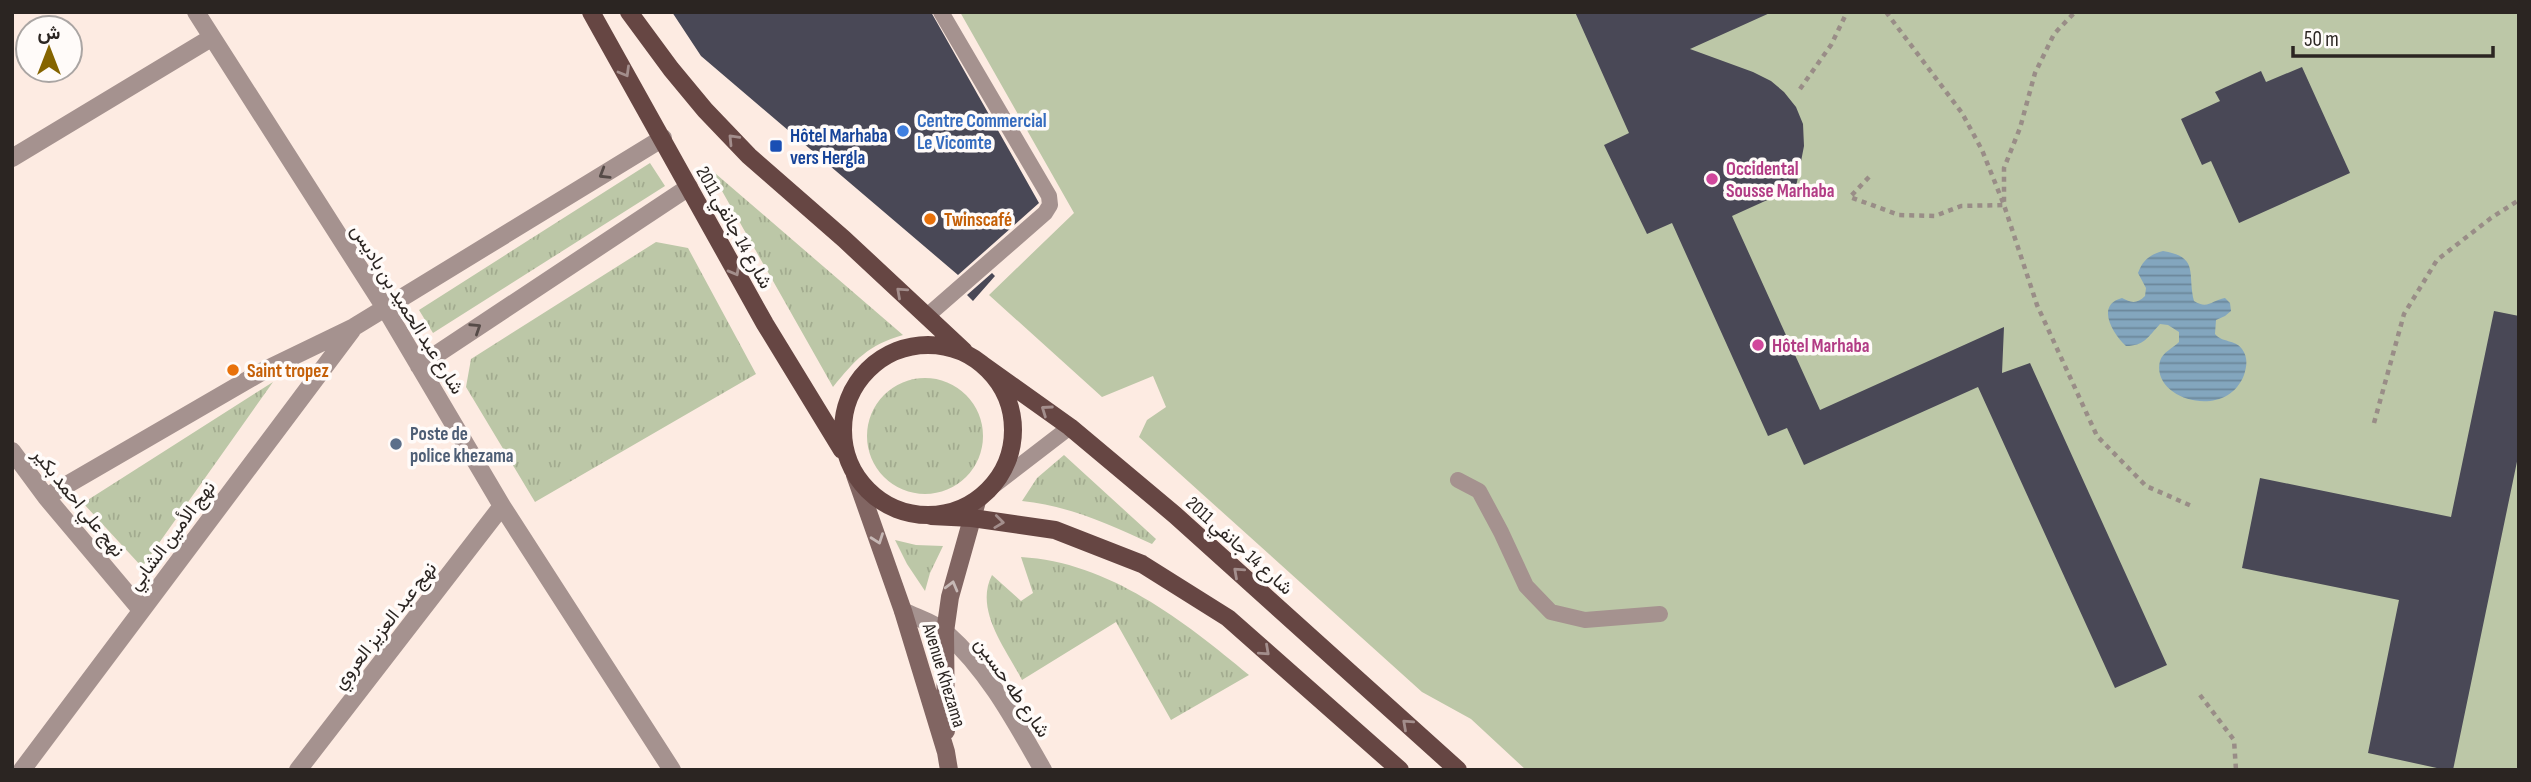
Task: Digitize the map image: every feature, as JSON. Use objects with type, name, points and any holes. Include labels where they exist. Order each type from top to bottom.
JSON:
[{"type":"main road","name":"شارع 14 جانفي 2011","points":[[591,12],[765,324],[851,467]]},
{"type":"main road","name":"شارع 14 جانفي 2011","points":[[629,12],[705,110],[749,156],[976,360],[1070,427],[1175,515],[1458,770]]},
{"type":"main road","points":[[931,516],[955,511],[983,496],[1005,467],[1013,440],[1012,412],[1001,386],[976,360],[941,346],[911,346],[884,357],[862,376],[847,402],[842,431],[851,467],[870,492],[888,505],[909,513],[931,516],[972,518],[1055,530],[1142,564],[1228,618],[1399,770]]},
{"type":"main road","name":"Avenue Khezama","points":[[851,467],[903,611],[946,752],[949,770]]},
{"type":"main road","name":"Avenue Khezama","points":[[946,752],[945,632],[950,597],[972,518],[983,496]]},
{"type":"street","name":"شارع عبد الحميد بن باديس","points":[[196,12],[385,308],[502,506],[672,770]]},
{"type":"street","points":[[12,158],[211,38]]},
{"type":"street","points":[[46,497],[265,370],[354,327],[663,138]]},
{"type":"street","points":[[419,366],[689,187]]},
{"type":"street","name":"نهج الأمين الشابي","points":[[22,770],[354,327]]},
{"type":"street","name":"نهج علي احمد بكير","points":[[12,451],[46,497],[141,610]]},
{"type":"street","name":"نهج عبد العزيز العروي","points":[[298,770],[502,506]]},
{"type":"street","name":"Avenue Khezama","points":[[903,611],[945,632]]},
{"type":"street","name":"شارع طه حسين","points":[[945,632],[981,672],[1043,770]]},
{"type":"lane","points":[[927,316],[1045,213],[1050,205],[1049,196],[941,12]]},
{"type":"lane","points":[[983,496],[1070,427]]},
{"type":"lane","points":[[1458,480],[1479,491],[1526,586],[1551,612],[1585,620],[1660,614]]},
{"type":"path","points":[[1800,89],[1831,45],[1847,12]]},
{"type":"path","points":[[1886,12],[1962,113],[1982,150],[2004,205],[2037,304],[2097,436],[2146,486],[2194,507]]},
{"type":"path","points":[[2004,205],[2004,168],[2020,128],[2035,73],[2054,34],[2075,12]]},
{"type":"path","points":[[1868,177],[1850,197],[1899,215],[1935,216],[1961,206],[2004,205]]},
{"type":"path","points":[[2374,423],[2404,314],[2437,260],[2519,200]]},
{"type":"path","points":[[2200,695],[2234,740],[2236,770]]},
{"type":"green space","points":[[960,12],[2519,12],[2519,770],[1526,770],[1471,719],[1422,692],[1139,437],[1147,420],[1166,407],[1153,376],[1102,397],[989,295],[1074,213]]},
{"type":"green space","points":[[650,163],[665,186],[433,333],[419,310]]},
{"type":"green space","points":[[709,168],[903,335],[871,349],[848,369],[833,387]]},
{"type":"green space","points":[[656,242],[688,248],[756,374],[535,502],[466,387],[471,359]]},
{"type":"green space","points":[[925,378],[947,383],[966,395],[978,414],[983,436],[978,458],[966,477],[947,489],[925,494],[903,489],[884,477],[872,458],[867,436],[872,414],[884,395],[903,383]]},
{"type":"green space","points":[[273,382],[142,567],[83,503]]},
{"type":"green space","points":[[1064,455],[1156,539],[1152,544],[1072,512],[1022,501],[1037,478]]},
{"type":"green space","points":[[895,540],[916,545],[943,546],[925,591],[907,564]]},
{"type":"green space","points":[[1021,557],[1053,561],[1115,582],[1171,615],[1249,675],[1171,720],[1116,622],[1022,680],[994,629],[987,602],[987,588],[992,575],[1021,601],[1033,593]]},
{"type":"water","points":[[2163,251],[2175,254],[2187,262],[2194,301],[2207,305],[2225,298],[2230,303],[2231,311],[2216,320],[2215,334],[2242,349],[2246,365],[2244,375],[2235,389],[2222,398],[2192,400],[2177,395],[2166,386],[2160,374],[2160,361],[2179,342],[2179,332],[2168,325],[2160,324],[2142,342],[2126,346],[2109,320],[2109,307],[2114,302],[2122,298],[2134,302],[2145,296],[2146,288],[2138,273],[2147,259]]},
{"type":"building","name":"Centre Commercial Le Vicomte","points":[[672,12],[931,12],[1039,203],[958,275],[701,56]]},
{"type":"building","name":"Hôtel Marhaba","points":[[1575,12],[1772,12],[1690,49],[1771,81],[1796,107],[1803,124],[1804,146],[1796,187],[1732,216],[1820,410],[2004,327],[2002,373],[2030,363],[2167,665],[2115,688],[1978,387],[1804,465],[1787,428],[1768,436],[1672,223],[1647,234],[1604,145],[1629,133]]},
{"type":"building","points":[[2302,67],[2350,173],[2239,223],[2211,161],[2202,165],[2181,119],[2220,101],[2215,92],[2261,71],[2266,82]]},
{"type":"building","points":[[992,273],[995,276],[973,301],[967,295]]},
{"type":"building","points":[[2494,311],[2519,316],[2519,452],[2453,770],[2446,770],[2368,753],[2399,600],[2242,568],[2260,478],[2451,517]]},
{"type":"place","name":"Centre Commercial Le Vicomte","points":[[903,131]]},
{"type":"place","name":"Hôtel Marhaba vers Hergla","points":[[776,146]]},
{"type":"place","name":"Occidental Sousse Marhaba","points":[[1712,179]]},
{"type":"place","name":"Twinscafé","points":[[930,219]]},
{"type":"place","name":"Hôtel Marhaba","points":[[1758,345]]},
{"type":"place","name":"Saint tropez","points":[[233,370]]},
{"type":"place","name":"Poste de police khezama","points":[[396,444]]}]
